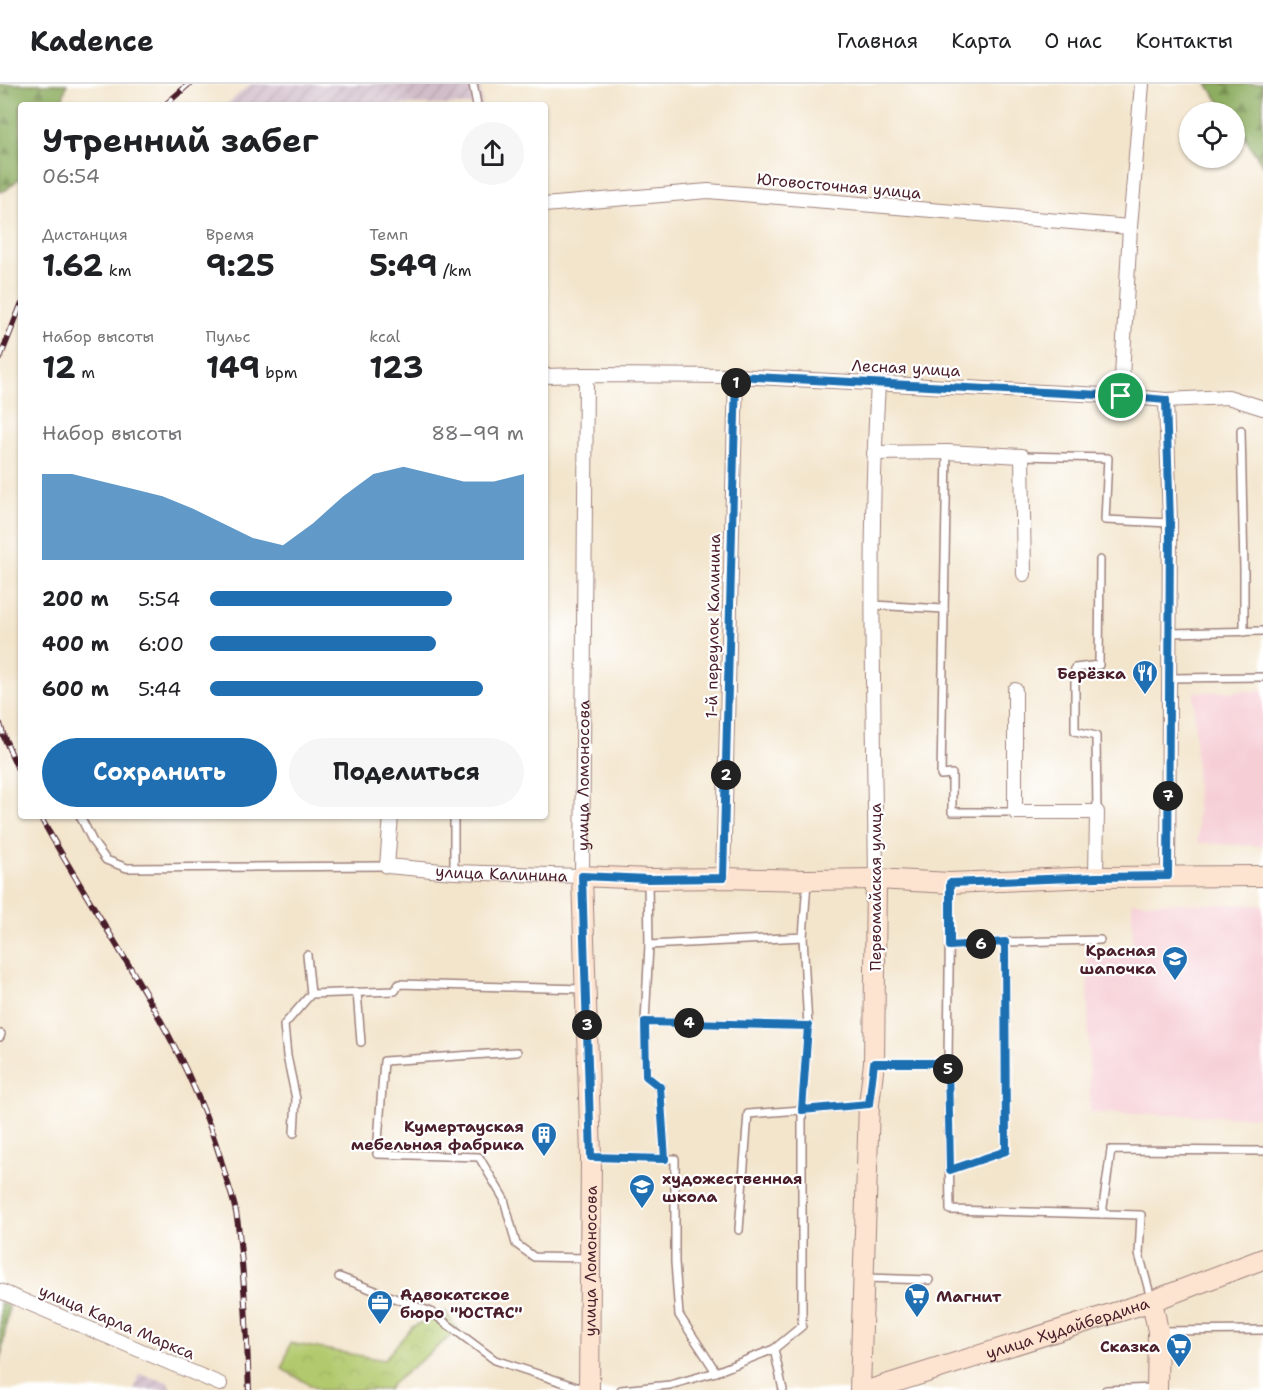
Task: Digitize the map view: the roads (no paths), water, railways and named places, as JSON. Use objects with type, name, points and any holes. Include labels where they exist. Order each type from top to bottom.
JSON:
[{"type":"street","points":[[1121,396],[1130,227],[1142,84]]},
{"type":"street","name":"Юговосточная улица","points":[[548,205],[708,191],[1130,227]]},
{"type":"street","name":"улица Ломоносова","points":[[586,375],[582,876],[591,1157],[587,1390]]},
{"type":"street","name":"Лесная улица","points":[[548,376],[736,376],[1166,400],[1228,397],[1263,408]]},
{"type":"street","name":"1-й переулок Калинина","points":[[723,878],[736,376]]},
{"type":"street","name":"Первомайская улица","points":[[860,1390],[869,1104],[874,1063],[876,879],[873,605],[874,453],[878,384]]},
{"type":"street","points":[[1166,400],[1170,523],[1168,876]]},
{"type":"street","points":[[874,453],[947,452],[1022,456],[1024,574]]},
{"type":"street","points":[[1015,690],[1015,812],[1097,812],[1096,877]]},
{"type":"street","points":[[387,866],[391,819]]},
{"type":"street","name":"улица Калинина","points":[[387,866],[454,872],[648,879],[876,879],[950,883],[1096,877],[1263,876]]},
{"type":"street","name":"улица Худайбердина","points":[[870,1390],[1152,1301],[1263,1259]]},
{"type":"street","name":"улица Карла Маркса","points":[[0,1291],[220,1384]]},
{"type":"street","points":[[1152,1301],[1158,1331],[1157,1389]]},
{"type":"lane","points":[[473,84],[476,102]]},
{"type":"lane","points":[[1240,430],[1244,632]]},
{"type":"lane","points":[[947,452],[941,775],[952,774],[952,812],[1015,812]]},
{"type":"lane","points":[[1022,456],[1108,459],[1105,520],[1170,523]]},
{"type":"lane","points":[[1097,812],[1096,736],[1075,731],[1075,668],[1099,665],[1100,560]]},
{"type":"lane","points":[[873,605],[944,609]]},
{"type":"lane","points":[[1169,633],[1263,631]]},
{"type":"lane","points":[[1169,678],[1263,677]]},
{"type":"lane","points":[[82,819],[93,842],[106,860],[127,868],[387,866]]},
{"type":"lane","points":[[454,819],[454,872]]},
{"type":"lane","points":[[648,879],[646,1076],[660,1087],[665,1159]]},
{"type":"lane","points":[[621,1390],[670,1385],[717,1372],[774,1349],[802,1326],[802,1110],[808,1026],[803,937],[807,880]]},
{"type":"lane","points":[[950,883],[948,1063],[950,1210],[1141,1215],[1139,1254],[1152,1301]]},
{"type":"lane","points":[[649,945],[803,937]]},
{"type":"lane","points":[[950,946],[1100,940]]},
{"type":"lane","points":[[950,1170],[1006,1151],[1005,942]]},
{"type":"lane","points":[[307,955],[311,994]]},
{"type":"lane","points":[[294,1133],[296,1099],[287,1056],[284,1025],[311,994],[394,991],[399,984],[586,989]]},
{"type":"lane","points":[[357,992],[361,1042]]},
{"type":"lane","points":[[645,1022],[808,1026]]},
{"type":"lane","points":[[517,1052],[384,1061],[377,1154],[479,1157],[504,1199],[516,1244],[534,1257],[590,1258]]},
{"type":"lane","points":[[874,1063],[948,1063]]},
{"type":"lane","points":[[739,1230],[748,1114],[869,1104]]},
{"type":"lane","points":[[1102,1214],[1111,1150],[1263,1151]]},
{"type":"lane","points":[[591,1157],[675,1159],[675,1262],[678,1315],[717,1372]]},
{"type":"lane","points":[[339,1277],[431,1312],[495,1360],[587,1390]]},
{"type":"lane","points":[[863,1277],[929,1280]]},
{"type":"lane","points":[[1158,1331],[1263,1330]]},
{"type":"lane","points":[[774,1349],[783,1390]]},
{"type":"lane","points":[[1106,1390],[1157,1389]]},
{"type":"railway","points":[[168,102],[189,84]]},
{"type":"railway","points":[[0,358],[18,313]]},
{"type":"railway","points":[[0,724],[18,769]]},
{"type":"railway","points":[[42,819],[168,1034],[209,1125],[238,1222],[249,1390]]},
{"type":"place","name":"Берёзка","points":[[1145,696]]},
{"type":"place","name":"Красная шапочка","points":[[1175,982]]},
{"type":"place","name":"Кумертауская мебельная фабрика","points":[[544,1158]]},
{"type":"place","name":"художественная школа","points":[[642,1210]]},
{"type":"place","name":"Магнит","points":[[917,1319]]},
{"type":"place","name":"Адвокатское бюро \"ЮСТАС\"","points":[[380,1326]]},
{"type":"place","name":"Сказка","points":[[1179,1369]]}]
